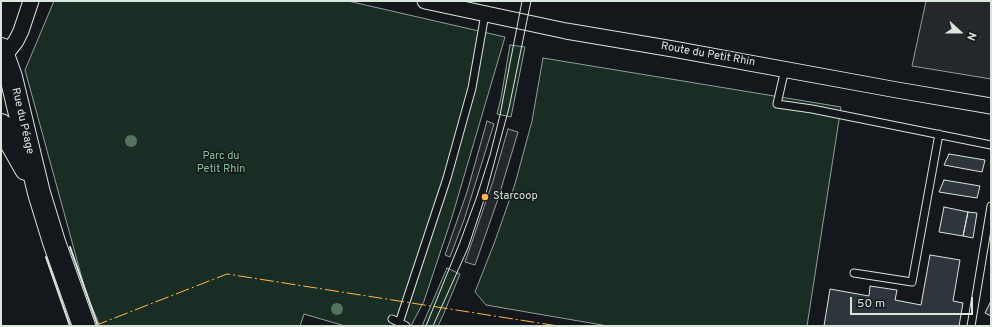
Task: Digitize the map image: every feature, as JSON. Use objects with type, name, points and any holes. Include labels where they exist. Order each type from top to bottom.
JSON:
[{"type":"main road","name":"Rue du Péage","points":[[2,53],[12,77],[39,193],[54,242],[84,326]]},
{"type":"main road","name":"Rue du Péage","points":[[1,124],[39,193]]},
{"type":"street","points":[[2,53],[9,50],[16,41],[31,1]]},
{"type":"street","name":"Route du Petit Rhin","points":[[425,1],[573,32],[991,106]]},
{"type":"lane","points":[[406,326],[395,321],[447,178],[472,88],[485,14]]},
{"type":"lane","points":[[785,69],[777,104],[812,109],[991,145]]},
{"type":"lane","points":[[854,273],[912,282],[939,134]]},
{"type":"lane","points":[[971,326],[991,206]]},
{"type":"green space","name":"Parc du Petit Rhin","points":[[54,1],[348,1],[505,37],[452,217],[424,301],[411,326],[345,326],[304,314],[300,326],[100,326],[86,293],[25,70]]},
{"type":"green space","points":[[510,45],[525,47],[511,117],[497,114]]},
{"type":"green space","points":[[543,58],[841,107],[807,326],[608,326],[486,305],[475,292],[515,184],[532,121]]},
{"type":"green space","points":[[447,268],[460,274],[444,313],[438,326],[422,326]]},
{"type":"shaded area","points":[[926,1],[991,1],[991,79],[912,66]]},
{"type":"shaded area","name":"Starcoop","points":[[487,121],[494,124],[464,220],[450,257],[445,255],[467,192]]},
{"type":"shaded area","name":"Starcoop","points":[[508,129],[518,132],[498,199],[475,265],[465,262],[493,181]]},
{"type":"building","points":[[949,154],[985,160],[982,172],[944,165]]},
{"type":"building","points":[[944,180],[980,186],[977,198],[939,192]]},
{"type":"building","points":[[944,207],[968,212],[963,236],[939,232]]},
{"type":"building","points":[[968,212],[977,213],[973,238],[963,236]]},
{"type":"building","points":[[930,255],[960,260],[953,301],[963,303],[959,326],[824,326],[830,289],[869,296],[870,286],[897,290],[895,300],[921,305]]},
{"type":"building","points":[[991,301],[991,316],[985,313]]},
{"type":"tram line","points":[[426,326],[460,242],[490,155],[500,115],[522,1]]},
{"type":"tram line","points":[[433,326],[468,248],[485,197],[509,108],[531,1]]},
{"type":"wall","points":[[70,247],[98,326]]},
{"type":"wall","points":[[46,257],[70,326]]},
{"type":"power","points":[[94,326],[227,274],[558,326]]},
{"type":"place","name":"Starcoop","points":[[485,197]]}]
